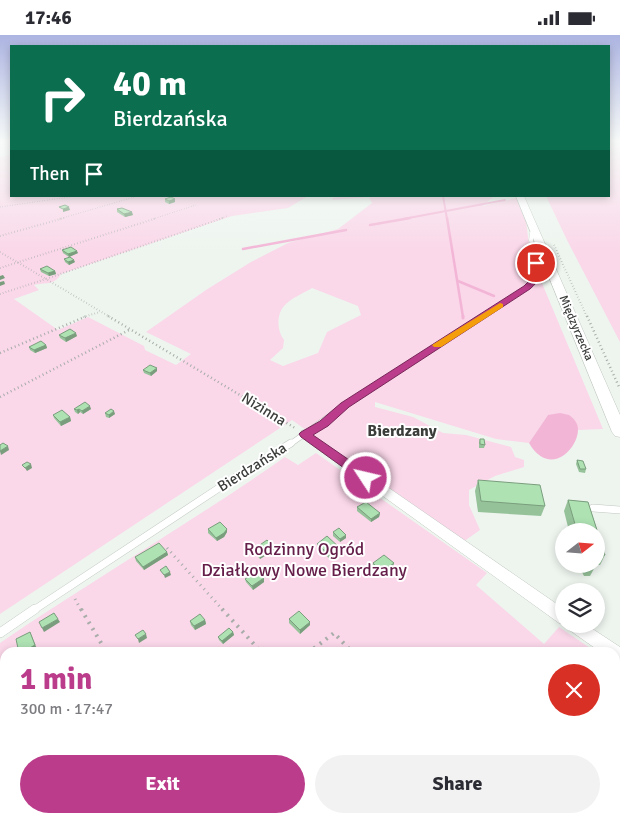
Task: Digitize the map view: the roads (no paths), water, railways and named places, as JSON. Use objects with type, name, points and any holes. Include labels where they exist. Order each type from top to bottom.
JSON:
[{"type":"street","name":"Międzyrzecka","points":[[520,197],[620,432]]},
{"type":"street","points":[[305,434],[555,612]]},
{"type":"street","points":[[586,633],[607,647]]},
{"type":"lane","name":"Bierdzańska","points":[[0,633],[80,578],[324,423],[345,405],[532,284],[536,279],[538,271],[531,240],[532,233],[535,232]]},
{"type":"lane","points":[[593,508],[620,510]]},
{"type":"waterway","points":[[443,197],[446,211]]},
{"type":"waterway","points":[[446,211],[505,200]]},
{"type":"waterway","points":[[403,219],[446,211]]},
{"type":"waterway","points":[[446,211],[447,219]]},
{"type":"waterway","points":[[370,225],[410,218]]},
{"type":"waterway","points":[[447,218],[463,317]]},
{"type":"waterway","points":[[243,249],[346,230]]},
{"type":"waterway","points":[[458,281],[494,296]]},
{"type":"district","name":"Bierdzany","points":[[402,431]]},
{"type":"park label","name":"Rodzinny Ogród Działkowy Nowe Bierdzany","points":[[304,560]]}]
